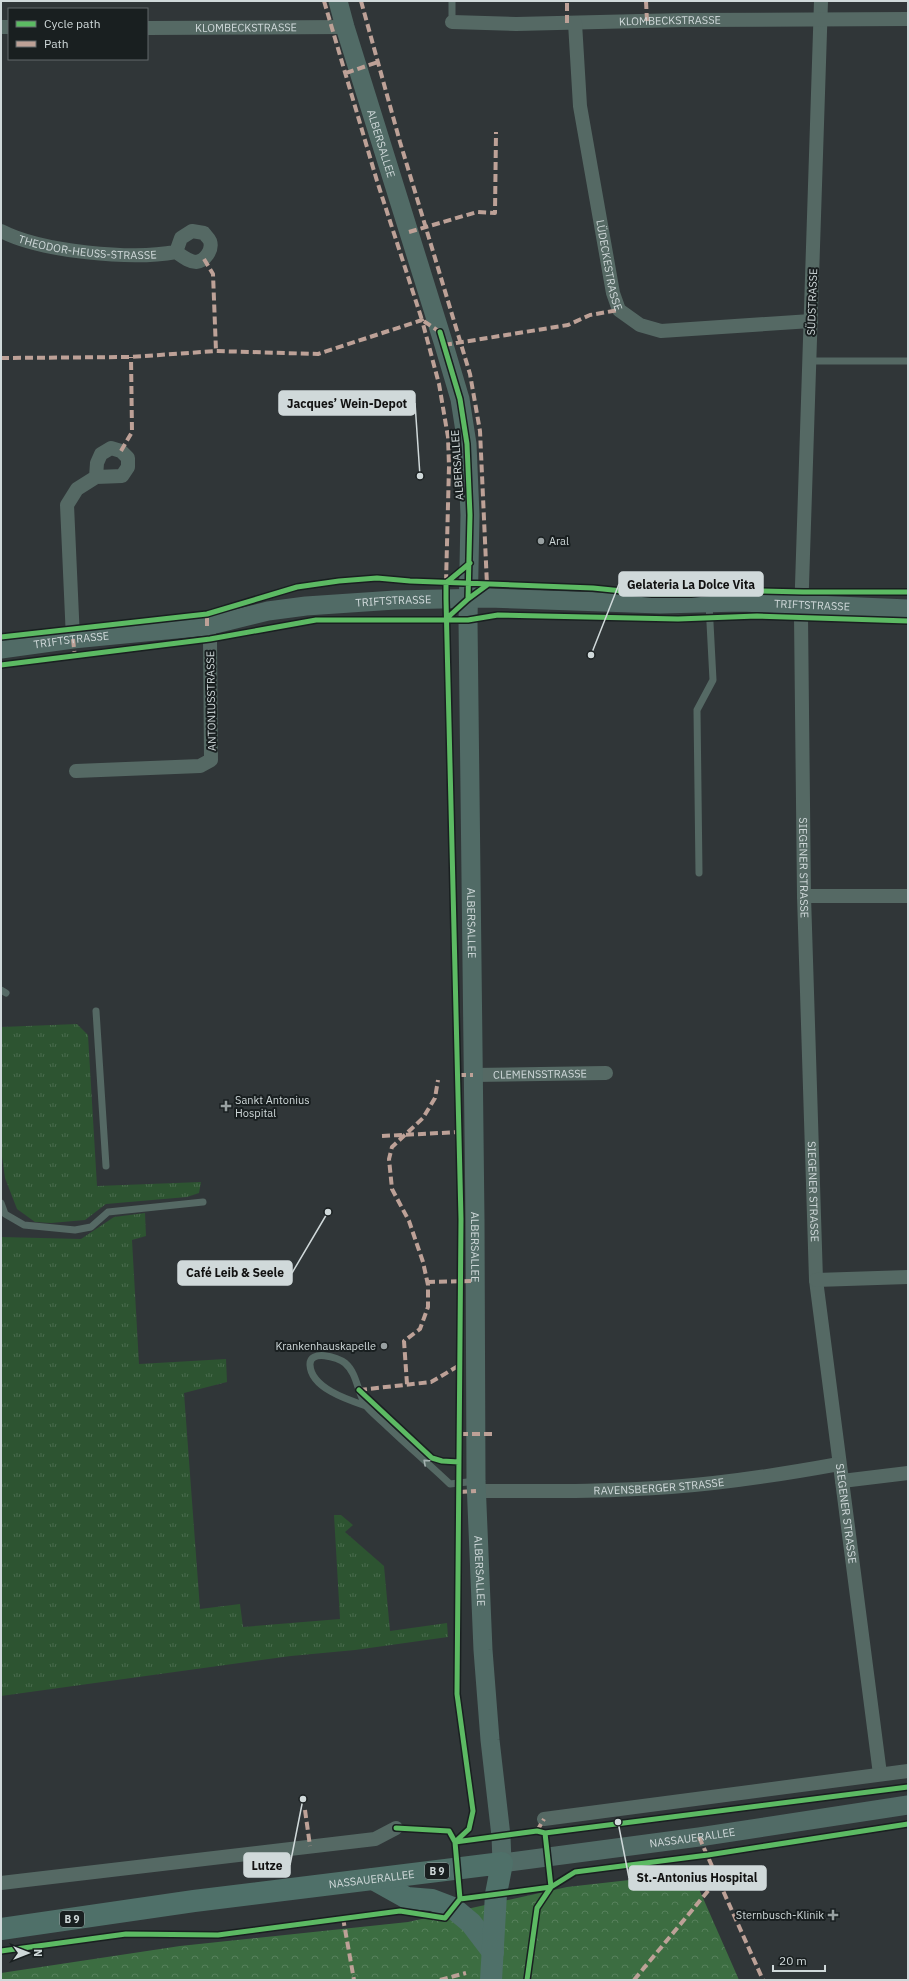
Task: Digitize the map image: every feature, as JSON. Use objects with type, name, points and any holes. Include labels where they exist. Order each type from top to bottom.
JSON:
[{"type":"main road","name":"NASSAUERALLEE","points":[[1,1929],[194,1901],[502,1863]]},
{"type":"main road","points":[[490,1980],[496,1894],[502,1863]]},
{"type":"main road","points":[[373,1879],[407,1898],[432,1900],[453,1908],[471,1923],[493,1952]]},
{"type":"street","name":"ALBERSALLEE","points":[[338,1],[460,399],[467,444],[470,515],[468,599],[469,796],[476,1486],[483,1650],[490,1740],[501,1836],[502,1863]]},
{"type":"street","name":"SÜDSTRASSE","points":[[802,604],[821,1]]},
{"type":"street","name":"KLOMBECKSTRASSE","points":[[452,22],[516,24],[908,19]]},
{"type":"street","name":"LÜDECKESTRASSE","points":[[575,23],[580,106],[613,294],[619,310],[640,324],[661,331],[811,321]]},
{"type":"street","name":"KLOMBECKSTRASSE","points":[[148,28],[345,27]]},
{"type":"street","name":"THEODOR-HEUSS-STRASSE","points":[[1,231],[31,243],[60,249],[116,254],[161,255],[176,252]]},
{"type":"street","points":[[73,639],[67,505],[77,489],[96,477]]},
{"type":"street","name":"TRIFTSTRASSE","points":[[1,649],[73,639],[207,626],[268,611],[306,606],[395,600],[468,599],[709,604],[741,602],[908,609]]},
{"type":"street","name":"SIEGENER STRASSE","points":[[802,604],[804,896],[816,1280],[880,1774]]},
{"type":"street","name":"ANTONIUSSTRASSE","points":[[76,770],[200,766],[211,760],[210,639],[207,626]]},
{"type":"street","points":[[804,896],[908,896]]},
{"type":"street","name":"CLEMENSSTRASSE","points":[[473,1075],[606,1073]]},
{"type":"street","points":[[816,1280],[908,1277]]},
{"type":"street","name":"RAVENSBERGER STRASSE","points":[[476,1486],[572,1491],[671,1487],[785,1474],[839,1464]]},
{"type":"street","points":[[842,1481],[908,1473]]},
{"type":"street","points":[[544,1819],[908,1771]]},
{"type":"street","name":"NASSAUERALLEE","points":[[502,1863],[700,1837],[908,1805]]},
{"type":"street","points":[[1,1883],[375,1839],[396,1828]]},
{"type":"lane","name":"KLOMBECKSTRASSE","points":[[452,1],[452,22]]},
{"type":"lane","points":[[810,361],[908,361]]},
{"type":"lane","points":[[699,873],[697,710],[713,680],[709,604]]},
{"type":"lane","points":[[96,1011],[106,1166]]},
{"type":"lane","points":[[1,1202],[5,1214],[24,1225],[75,1230],[91,1227],[108,1212],[203,1202]]},
{"type":"lane","points":[[366,1406],[347,1400],[323,1387],[311,1369],[310,1363],[312,1358],[316,1356],[334,1358],[347,1365],[354,1375],[366,1406],[410,1448],[450,1484],[476,1486]]},
{"type":"green space","points":[[77,1024],[88,1035],[97,1186],[201,1182],[199,1193],[187,1197],[106,1204],[85,1220],[51,1223],[35,1222],[17,1209],[5,1178],[1,1149],[1,1027]]},
{"type":"green space","points":[[145,1213],[146,1236],[132,1240],[139,1364],[226,1359],[227,1382],[184,1393],[200,1609],[240,1604],[243,1627],[340,1619],[334,1515],[341,1515],[353,1525],[345,1532],[384,1566],[390,1631],[447,1623],[448,1637],[355,1650],[291,1656],[1,1696],[1,1237],[81,1239],[114,1217]]},
{"type":"green space","points":[[692,1873],[739,1980],[1,1980],[1,1973],[180,1946],[408,1922],[567,1887]]},
{"type":"marked path","points":[[324,1],[377,181],[422,320],[440,332]]},
{"type":"marked path","points":[[361,1],[400,142],[470,374],[480,431],[487,585]]},
{"type":"marked path","points":[[567,1],[567,23]]},
{"type":"marked path","points":[[646,1],[647,21]]},
{"type":"marked path","points":[[346,73],[378,62]]},
{"type":"marked path","points":[[409,232],[477,212],[495,213],[496,132]]},
{"type":"marked path","points":[[204,259],[213,274],[216,351]]},
{"type":"marked path","points":[[444,345],[568,325],[590,315],[619,310]]},
{"type":"marked path","points":[[1,358],[131,357],[216,351],[318,354],[422,320],[439,384],[448,437],[449,466],[446,583]]},
{"type":"marked path","points":[[121,451],[132,432],[131,357]]},
{"type":"marked path","points":[[207,614],[207,626]]},
{"type":"marked path","points":[[73,639],[75,657]]},
{"type":"marked path","points":[[458,1075],[473,1075]]},
{"type":"marked path","points":[[407,1384],[404,1341],[420,1329],[428,1307],[428,1285],[423,1262],[409,1221],[392,1189],[389,1159],[392,1147],[423,1118],[435,1098],[438,1080]]},
{"type":"marked path","points":[[382,1136],[459,1132]]},
{"type":"marked path","points":[[427,1282],[475,1281]]},
{"type":"marked path","points":[[359,1390],[431,1382],[460,1365]]},
{"type":"marked path","points":[[460,1434],[492,1434]]},
{"type":"marked path","points":[[459,1492],[476,1491]]},
{"type":"marked path","points":[[305,1810],[310,1846]]},
{"type":"marked path","points":[[537,1831],[544,1819]]},
{"type":"marked path","points":[[699,1837],[763,1980]]},
{"type":"marked path","points":[[634,1980],[718,1879]]},
{"type":"marked path","points":[[343,1918],[354,1980]]},
{"type":"marked path","points":[[440,1980],[466,1973]]},
{"type":"cycle path","points":[[440,332],[460,399],[467,444],[470,515],[468,599]]},
{"type":"cycle path","points":[[455,1842],[469,1829],[473,1811],[457,1694],[461,1219],[446,583],[470,563]]},
{"type":"cycle path","points":[[1,637],[207,614],[297,587],[339,581],[377,578],[410,581],[593,588],[652,594],[691,594],[729,590],[908,592]]},
{"type":"cycle path","points":[[446,619],[468,599],[487,585]]},
{"type":"cycle path","points":[[1,665],[210,639],[316,620],[468,620],[498,615],[678,619],[757,616],[908,621]]},
{"type":"cycle path","points":[[359,1390],[432,1458],[442,1461],[459,1462]]},
{"type":"cycle path","points":[[455,1842],[537,1831],[545,1833],[908,1787]]},
{"type":"cycle path","points":[[460,1899],[551,1887],[575,1872],[708,1855],[908,1824]]},
{"type":"cycle path","points":[[1,1951],[126,1934],[218,1935],[400,1911],[445,1918],[460,1899],[455,1842],[449,1831],[396,1828]]},
{"type":"cycle path","points":[[527,1980],[537,1908],[551,1887],[545,1833]]},
{"type":"place","name":"Jacques’ Wein-Depot","points":[[420,476]]},
{"type":"place","name":"Aral","points":[[541,541]]},
{"type":"place","name":"Gelateria La Dolce Vita","points":[[591,655]]},
{"type":"place","name":"Sankt Antonius Hospital","points":[[226,1106]]},
{"type":"place","name":"Café Leib & Seele","points":[[328,1212]]},
{"type":"place","name":"Krankenhauskapelle","points":[[384,1346]]},
{"type":"place","name":"Lutze","points":[[303,1799]]},
{"type":"place","name":"St.-Antonius Hospital","points":[[618,1822]]},
{"type":"place","name":"Sternbusch-Klinik","points":[[833,1915]]}]
